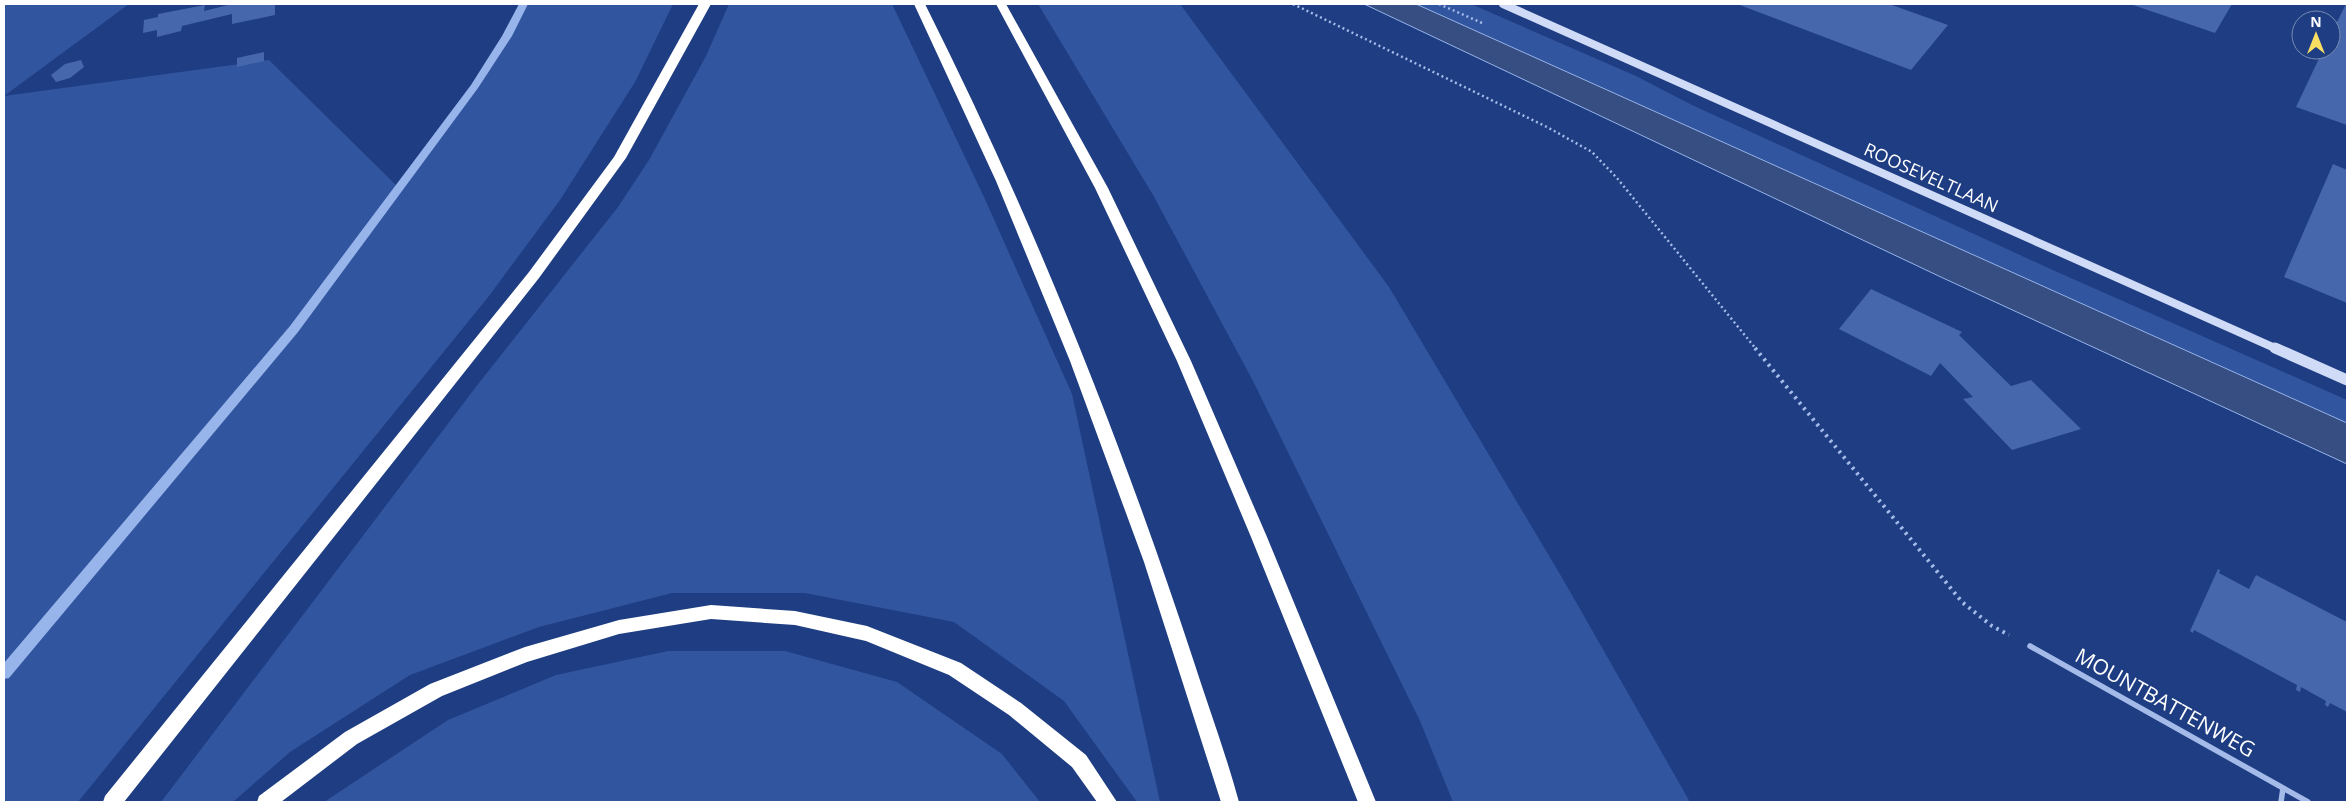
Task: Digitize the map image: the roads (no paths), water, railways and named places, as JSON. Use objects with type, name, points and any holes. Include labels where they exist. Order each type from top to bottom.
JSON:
[{"type":"highway","points":[[112,802],[534,275],[620,158],[705,4]]},
{"type":"highway","points":[[919,4],[1002,176],[1051,290],[1125,485],[1230,802]]},
{"type":"highway","points":[[1001,4],[1093,169],[1155,297],[1225,455],[1367,802]]},
{"type":"highway","points":[[266,802],[351,738],[436,690],[525,655],[619,628],[711,612],[795,618],[867,634],[955,669],[1015,709],[1079,761],[1108,802]]},
{"type":"street","name":"ROOSEVELTLAAN","points":[[1503,4],[2347,380]]},
{"type":"street","name":"MOUNTBATTENWEG","points":[[2030,646],[2308,802]]},
{"type":"street","points":[[2281,802],[2283,788]]},
{"type":"waterway","points":[[4,673],[294,329],[475,86],[507,36],[523,4]]}]
